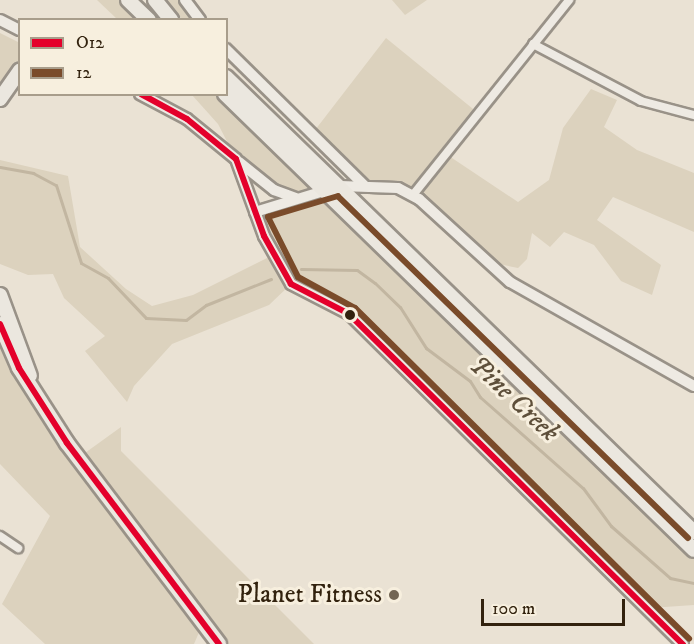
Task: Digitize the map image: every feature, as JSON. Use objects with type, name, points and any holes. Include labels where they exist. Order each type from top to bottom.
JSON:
[{"type":"main road","points":[[128,0],[147,18]]},
{"type":"main road","points":[[154,0],[169,18]]},
{"type":"main road","points":[[0,99],[18,73]]},
{"type":"main road","points":[[228,79],[694,532]]},
{"type":"main road","points":[[227,96],[694,550]]},
{"type":"main road","points":[[0,295],[31,381]]},
{"type":"main road","points":[[0,324],[78,459],[219,644]]},
{"type":"street","points":[[184,0],[198,18]]},
{"type":"street","points":[[412,195],[569,0]]},
{"type":"street","points":[[0,20],[18,29]]},
{"type":"street","points":[[533,44],[640,101],[694,115]]},
{"type":"street","points":[[228,51],[364,185]]},
{"type":"street","points":[[144,96],[187,119],[274,189],[296,198]]},
{"type":"street","points":[[236,159],[255,212],[291,284],[349,314],[683,644]]},
{"type":"street","points":[[255,212],[340,186],[391,185],[412,195],[510,282],[694,386]]},
{"type":"street","points":[[0,536],[18,548]]},
{"type":"shaded area","points":[[97,0],[128,0],[148,18],[116,18]]},
{"type":"shaded area","points":[[166,0],[180,0],[194,18],[181,18]]},
{"type":"shaded area","points":[[392,0],[427,0],[405,15]]},
{"type":"shaded area","points":[[0,33],[18,42],[18,64],[0,91]]},
{"type":"shaded area","points":[[386,38],[478,113],[446,154],[518,202],[549,180],[563,128],[591,89],[617,100],[604,127],[637,150],[694,173],[694,232],[613,197],[597,220],[661,265],[652,295],[621,281],[594,245],[564,232],[550,247],[532,233],[527,259],[518,268],[484,261],[413,195],[364,185],[312,134]]},
{"type":"shaded area","points":[[193,96],[226,96],[694,550],[694,605],[650,608],[349,314],[291,284],[269,305],[172,344],[134,386],[127,402],[85,351],[105,336],[64,298],[53,274],[28,275],[0,264],[0,160],[68,176],[80,247],[126,289],[152,306],[193,295],[273,255],[255,212],[295,199],[236,159],[218,124]]},
{"type":"shaded area","points":[[0,324],[78,458],[121,427],[121,451],[314,644],[219,644],[203,623],[194,644],[45,644],[2,604],[50,516],[0,464]]},
{"type":"waterway","name":"Pine Creek","points":[[0,167],[33,173],[56,185],[81,263],[108,278],[146,318],[186,320],[206,305],[271,279]]},
{"type":"waterway","name":"Pine Creek","points":[[301,269],[357,270],[375,283],[400,307],[426,348],[470,381],[480,397],[583,488],[611,526],[670,578],[694,583]]},
{"type":"transit line","name":"O12","points":[[145,96],[187,119],[236,159],[264,236],[291,284],[349,314],[683,644]]},
{"type":"transit line","name":"12","points":[[688,538],[338,196],[268,217],[298,277],[355,308],[689,638]]},
{"type":"transit line","name":"O12","points":[[0,324],[19,368],[67,443],[219,644]]},
{"type":"place","name":"Planet Fitness","points":[[394,595]]}]
